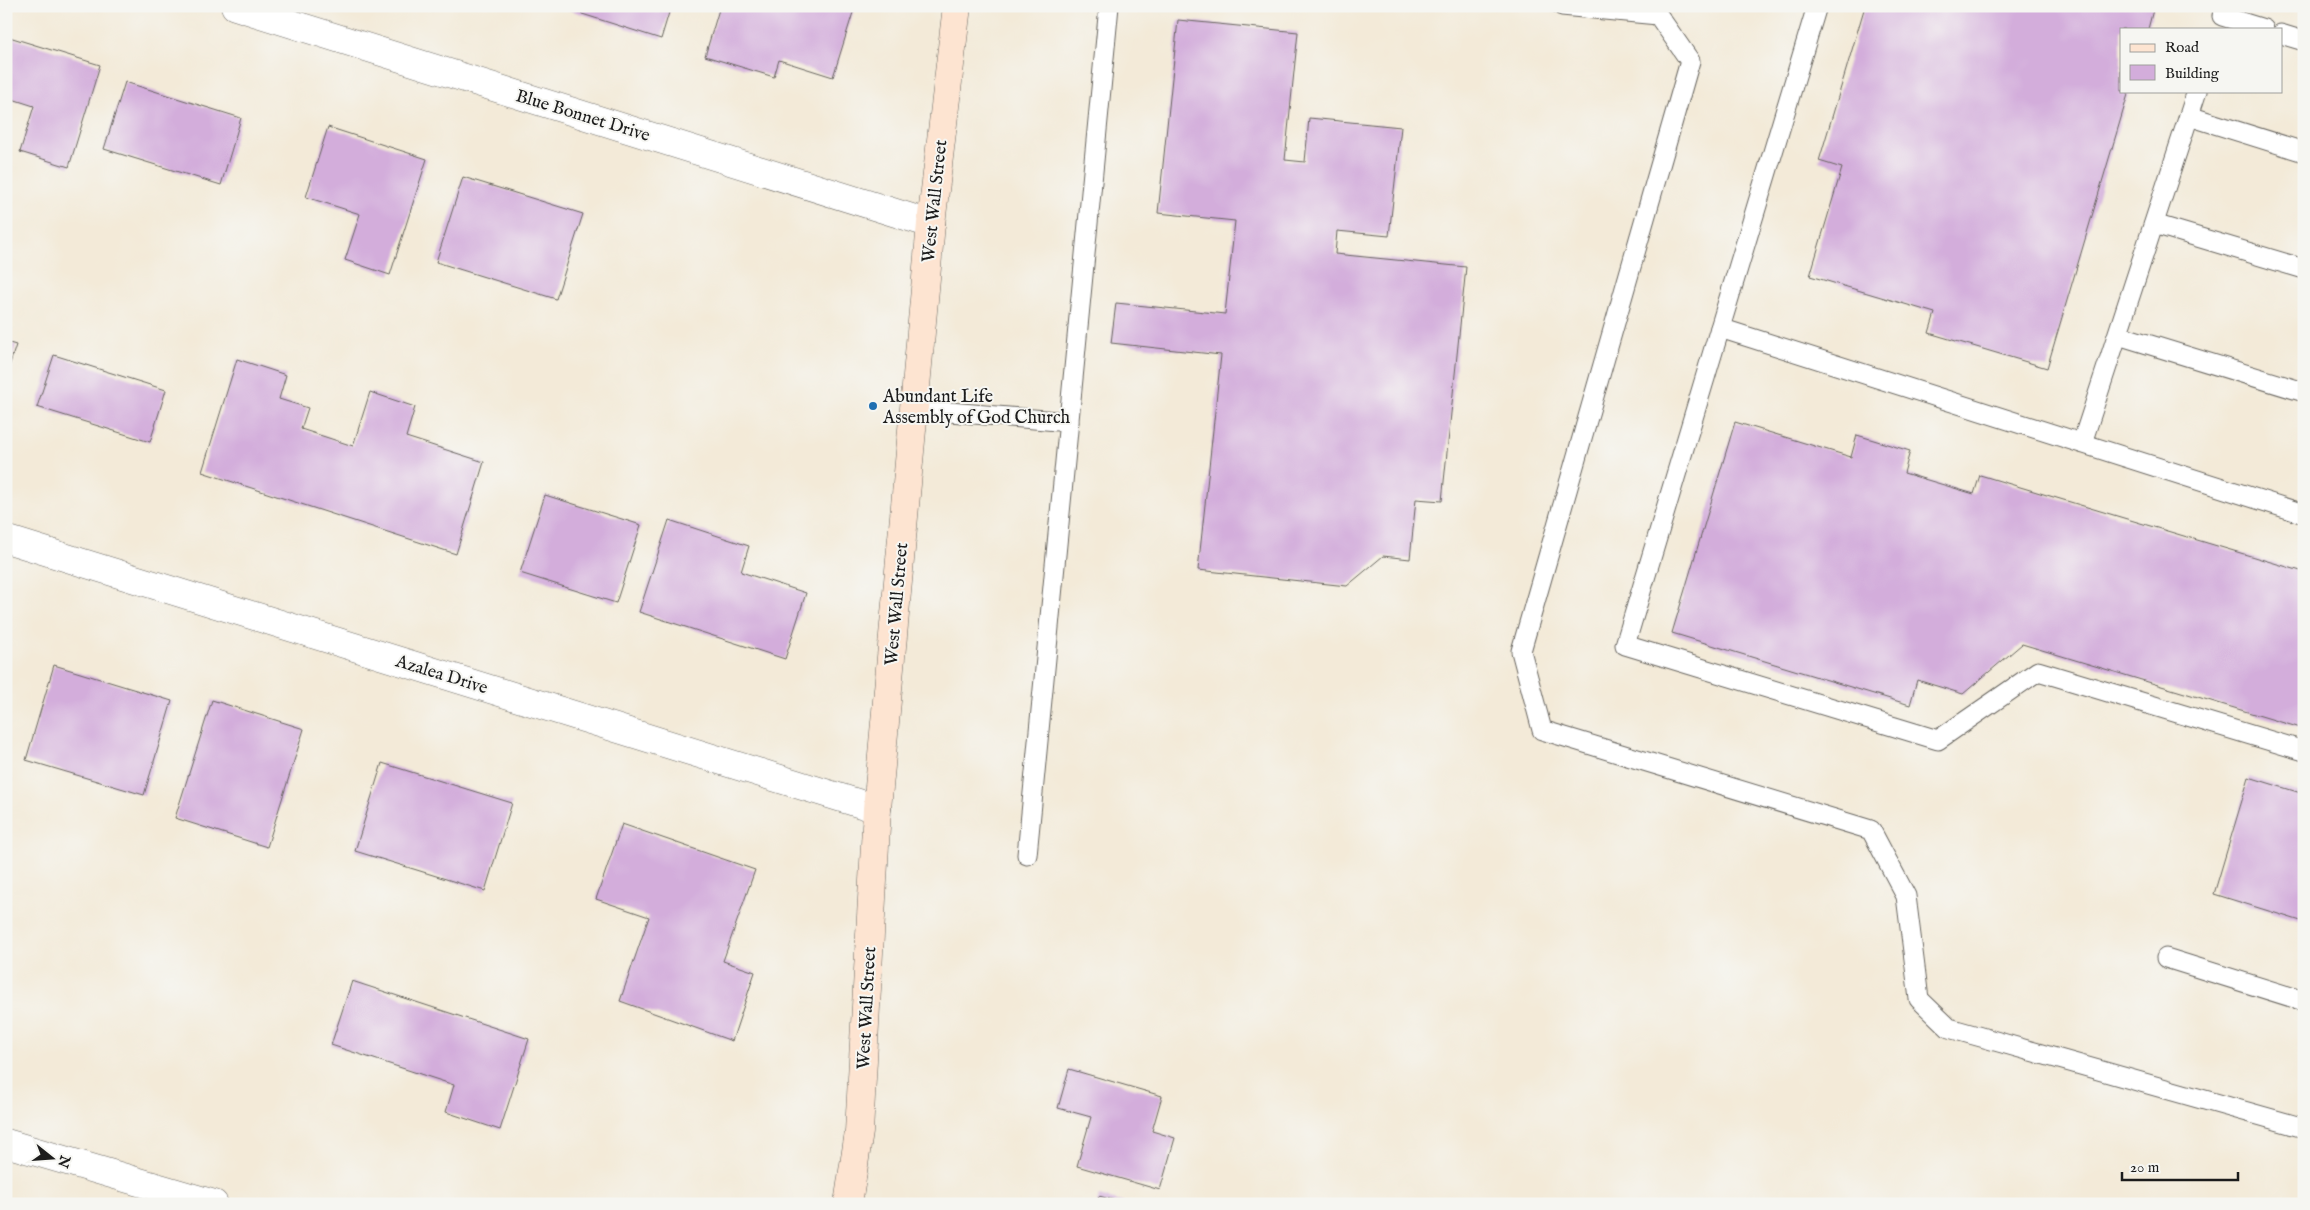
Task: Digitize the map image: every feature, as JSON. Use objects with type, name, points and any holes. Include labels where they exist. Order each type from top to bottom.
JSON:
[{"type":"street","name":"Blue Bonnet Drive","points":[[235,6],[931,224]]},
{"type":"street","name":"West Wall Street","points":[[848,1204],[859,1132],[877,808],[931,224],[957,6]]},
{"type":"street","name":"Azalea Drive","points":[[6,539],[877,808]]},
{"type":"street","points":[[6,1143],[214,1204]]},
{"type":"lane","points":[[1028,854],[1109,6]]},
{"type":"lane","points":[[1562,6],[1658,15],[1690,61],[1520,651],[1542,730],[1871,830],[1906,896],[1919,999],[1949,1028],[2304,1128]]},
{"type":"lane","points":[[1817,6],[1625,646],[1938,740],[2038,671],[2304,751]]},
{"type":"lane","points":[[2221,17],[2260,28]]},
{"type":"lane","points":[[2282,34],[2304,41]]},
{"type":"lane","points":[[2082,442],[2197,92]]},
{"type":"lane","points":[[2189,116],[2304,152]]},
{"type":"lane","points":[[2154,224],[2304,269]]},
{"type":"lane","points":[[1720,328],[2304,514]]},
{"type":"lane","points":[[2118,335],[2304,392]]},
{"type":"lane","points":[[914,409],[1069,422]]},
{"type":"lane","points":[[2166,958],[2304,1001]]},
{"type":"building","points":[[557,6],[671,6],[661,39]]},
{"type":"building","points":[[720,6],[855,6],[833,77],[779,60],[774,77],[705,56]]},
{"type":"building","points":[[1865,6],[2154,6],[2148,28],[2120,28],[2120,92],[2129,92],[2047,368],[1929,333],[1935,313],[1810,276],[1842,168],[1819,161]]},
{"type":"building","points":[[1178,20],[1298,32],[1285,160],[1305,162],[1309,118],[1401,127],[1389,236],[1337,231],[1335,254],[1466,267],[1442,501],[1416,499],[1410,559],[1383,556],[1347,586],[1198,570],[1221,355],[1111,343],[1116,303],[1225,314],[1235,221],[1158,213]]},
{"type":"building","points":[[6,36],[100,65],[69,167],[20,152],[34,106],[6,97]]},
{"type":"building","points":[[125,82],[241,118],[221,185],[104,149]]},
{"type":"building","points":[[328,127],[427,159],[390,275],[345,260],[360,214],[306,197]]},
{"type":"building","points":[[463,177],[583,214],[556,299],[436,262]]},
{"type":"building","points":[[6,342],[16,345],[7,373],[6,373]]},
{"type":"building","points":[[54,355],[166,390],[150,442],[37,407]]},
{"type":"building","points":[[237,359],[286,375],[279,399],[308,408],[301,429],[353,446],[370,392],[415,407],[406,437],[484,462],[456,554],[202,472]]},
{"type":"building","points":[[1735,422],[1851,457],[1857,435],[1910,451],[1904,473],[1974,494],[1980,475],[2304,572],[2304,729],[2022,644],[1963,694],[1917,680],[1910,705],[1672,633]]},
{"type":"building","points":[[545,495],[641,525],[616,603],[520,573]]},
{"type":"building","points":[[669,520],[749,546],[741,572],[806,593],[785,659],[639,612]]},
{"type":"building","points":[[54,665],[172,701],[144,795],[26,760]]},
{"type":"building","points":[[212,700],[304,729],[267,847],[175,818]]},
{"type":"building","points":[[382,763],[512,803],[485,891],[355,851]]},
{"type":"building","points":[[2249,777],[2304,794],[2304,922],[2214,894]]},
{"type":"building","points":[[622,824],[755,870],[723,961],[755,972],[732,1041],[620,1001],[649,917],[596,899]]},
{"type":"building","points":[[352,981],[529,1039],[500,1130],[446,1112],[454,1085],[331,1045]]},
{"type":"building","points":[[1069,1069],[1162,1096],[1152,1131],[1175,1138],[1160,1190],[1077,1166],[1091,1117],[1058,1108]]},
{"type":"building","points":[[1099,1196],[1124,1203],[1124,1204],[1097,1204]]},
{"type":"place","name":"Abundant Life Assembly of God Church","points":[[873,406]]}]
